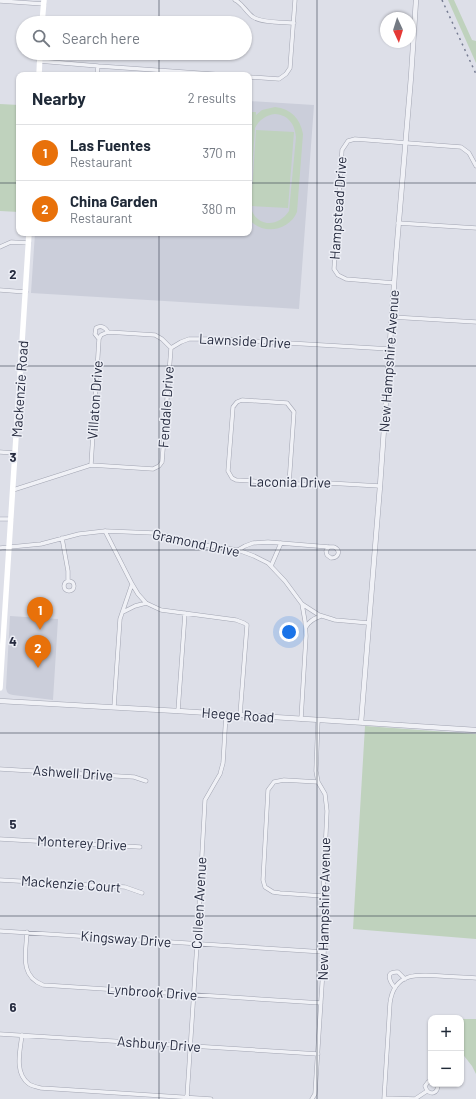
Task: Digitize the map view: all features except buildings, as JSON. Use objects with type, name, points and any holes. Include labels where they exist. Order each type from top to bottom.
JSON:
[{"type":"main road","points":[[43,16],[44,2]]},
{"type":"main road","points":[[39,61],[39,72]]},
{"type":"main road","name":"Mackenzie Road","points":[[0,688],[30,236]]},
{"type":"street","points":[[235,0],[240,3],[252,16],[259,20],[294,23]]},
{"type":"street","points":[[252,77],[279,79],[286,74],[290,68],[295,0]]},
{"type":"street","name":"New Hampshire Avenue","points":[[361,723],[416,0]]},
{"type":"street","points":[[0,1],[44,2]]},
{"type":"street","points":[[39,61],[179,72]]},
{"type":"street","points":[[97,72],[98,66]]},
{"type":"street","name":"Hampstead Drive","points":[[394,283],[346,279],[338,275],[334,269],[342,150],[348,141],[355,139],[405,143]]},
{"type":"street","points":[[405,143],[461,147],[469,153],[476,166]]},
{"type":"street","points":[[398,224],[476,228]]},
{"type":"street","points":[[0,246],[11,242],[29,243]]},
{"type":"street","points":[[0,290],[26,292]]},
{"type":"street","points":[[392,317],[476,322]]},
{"type":"street","points":[[99,339],[95,334],[96,328],[102,326],[108,332],[155,335],[162,339],[171,348]]},
{"type":"street","name":"Villaton Drive","points":[[91,465],[99,339],[101,335],[108,332]]},
{"type":"street","name":"Lawnside Drive","points":[[171,348],[189,339],[220,339],[390,349]]},
{"type":"street","name":"Fendale Drive","points":[[91,465],[153,469],[159,466],[162,462],[171,348]]},
{"type":"street","name":"Laconia Drive","points":[[290,484],[294,412],[286,403],[242,400],[238,402],[233,407],[228,471],[232,478],[236,480],[290,484],[315,485],[338,483],[380,486]]},
{"type":"street","points":[[0,452],[16,453]]},
{"type":"street","points":[[13,490],[91,465]]},
{"type":"street","points":[[0,519],[11,519]]},
{"type":"street","points":[[105,531],[132,584],[146,603],[161,610],[236,620],[246,625],[247,630],[240,715]]},
{"type":"street","name":"Gramond Drive","points":[[0,548],[41,544],[79,534],[105,531],[154,533],[204,545],[238,550],[268,563],[285,581],[302,604],[321,616],[335,620],[369,623]]},
{"type":"street","points":[[62,538],[68,570],[68,581]]},
{"type":"street","points":[[238,550],[254,543],[268,542],[329,547]]},
{"type":"street","points":[[271,566],[281,543]]},
{"type":"street","points":[[114,707],[120,619],[132,584]]},
{"type":"street","points":[[123,612],[135,606],[146,603]]},
{"type":"street","points":[[301,719],[306,636],[302,604]]},
{"type":"street","points":[[178,711],[185,613]]},
{"type":"street","points":[[306,628],[315,618],[321,616]]},
{"type":"street","name":"Heege Road","points":[[0,701],[476,730]]},
{"type":"street","name":"Colleen Avenue","points":[[186,1097],[194,995],[205,800],[220,774],[223,763],[226,714]]},
{"type":"street","name":"New Hampshire Avenue","points":[[312,1099],[315,1094],[326,922],[323,896],[327,811],[324,794],[318,782],[316,771],[318,720]]},
{"type":"street","name":"Ashwell Drive","points":[[0,769],[134,777],[146,781]]},
{"type":"street","points":[[318,782],[284,780],[274,782],[268,790],[263,880],[265,887],[273,892],[323,896]]},
{"type":"street","name":"Monterey Drive","points":[[0,839],[140,847]]},
{"type":"street","name":"Mackenzie Court","points":[[0,880],[125,887],[142,893]]},
{"type":"street","name":"Kingsway Drive","points":[[0,931],[324,952]]},
{"type":"street","name":"Lynbrook Drive","points":[[27,932],[25,964],[29,974],[36,982],[43,985],[321,1003]]},
{"type":"street","points":[[395,988],[389,979],[392,973],[398,972],[405,979]]},
{"type":"street","points":[[427,1091],[415,1099],[385,1098],[390,1003],[395,988],[405,979],[421,974],[476,978]]},
{"type":"street","name":"Ashbury Drive","points":[[0,1034],[318,1054]]},
{"type":"street","points":[[22,1035],[19,1064],[22,1077],[30,1085],[41,1088],[211,1099]]},
{"type":"street","points":[[427,1091],[426,1084],[428,1083]]},
{"type":"street","points":[[427,1091],[432,1093],[436,1091],[438,1087]]},
{"type":"shaded area","points":[[252,101],[314,105],[299,309],[31,293],[35,236],[252,236]]},
{"type":"shaded area","points":[[10,616],[58,619],[53,700],[13,695],[7,692]]},
{"type":"green space","points":[[448,0],[454,0],[472,40],[476,41],[476,63]]},
{"type":"green space","points":[[0,104],[16,105],[16,212],[0,211]]},
{"type":"green space","points":[[275,107],[286,110],[294,115],[300,123],[303,134],[297,212],[288,224],[275,229],[261,228],[254,224],[252,222],[252,210],[259,220],[271,223],[284,217],[289,211],[296,137],[293,125],[284,116],[275,114],[263,118],[255,128],[252,171],[252,112],[256,112],[256,115],[262,110]]},
{"type":"green space","points":[[256,130],[294,132],[288,208],[252,206]]},
{"type":"green space","points":[[365,726],[476,734],[476,939],[353,929]]},
{"type":"green space","points":[[464,1019],[476,1019],[476,1074],[464,1056]]},
{"type":"railway","points":[[442,0],[476,74]]},
{"type":"place","name":"Las Fuentes","points":[[40,630]]},
{"type":"place","name":"China Garden","points":[[38,668]]}]
